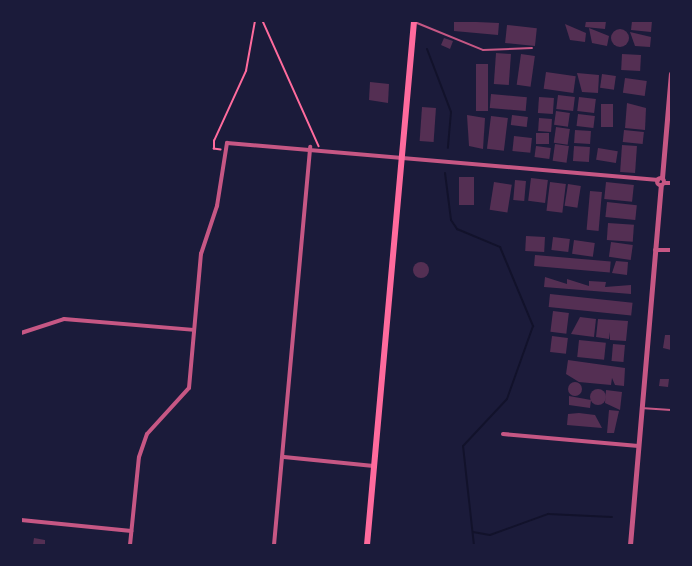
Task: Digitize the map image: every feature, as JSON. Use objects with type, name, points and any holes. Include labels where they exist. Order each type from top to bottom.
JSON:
[{"type":"highway","points":[[367,545],[414,21]]},
{"type":"street","points":[[630,545],[671,75]]},
{"type":"street","points":[[130,545],[139,458],[147,434],[189,388],[201,254],[217,206],[225,148],[233,140],[310,147],[318,151],[402,156],[663,182]]},
{"type":"street","points":[[274,545],[284,457],[310,147]]},
{"type":"street","points":[[655,250],[671,250]]},
{"type":"street","points":[[21,333],[60,319],[194,330]]},
{"type":"street","points":[[502,434],[639,446]]},
{"type":"street","points":[[284,457],[374,466]]},
{"type":"street","points":[[21,520],[131,531]]},
{"type":"lane","points":[[414,21],[483,50],[532,48]]},
{"type":"lane","points":[[641,408],[671,410]]},
{"type":"path","points":[[225,148],[214,149],[214,141],[246,71],[255,21]]},
{"type":"path","points":[[263,21],[318,136],[318,151]]},
{"type":"building","points":[[454,21],[499,23],[498,35],[454,31]]},
{"type":"building","points":[[586,21],[606,21],[605,29],[585,27]]},
{"type":"building","points":[[632,21],[652,21],[651,32],[631,30]]},
{"type":"building","points":[[565,24],[586,33],[585,42],[570,40]]},
{"type":"building","points":[[507,25],[537,28],[535,46],[505,43]]},
{"type":"building","points":[[589,28],[609,36],[607,46],[592,43]]},
{"type":"building","points":[[620,29],[626,32],[629,38],[626,44],[620,47],[614,44],[611,38],[614,32]]},
{"type":"building","points":[[630,32],[651,37],[650,47],[635,46]]},
{"type":"building","points":[[444,38],[453,41],[450,49],[441,45]]},
{"type":"building","points":[[496,53],[511,54],[509,85],[494,84]]},
{"type":"building","points":[[521,54],[535,56],[531,87],[517,85]]},
{"type":"building","points":[[622,54],[641,55],[640,71],[621,70]]},
{"type":"building","points":[[476,64],[488,64],[488,111],[476,111]]},
{"type":"building","points":[[546,72],[576,76],[573,93],[544,89]]},
{"type":"building","points":[[577,73],[599,75],[598,93],[582,92]]},
{"type":"building","points":[[602,74],[616,76],[614,90],[600,88]]},
{"type":"building","points":[[625,78],[647,81],[645,96],[623,93]]},
{"type":"building","points":[[370,82],[389,84],[388,103],[369,100]]},
{"type":"building","points":[[491,94],[527,97],[526,111],[490,108]]},
{"type":"building","points":[[558,95],[575,97],[573,111],[556,109]]},
{"type":"building","points":[[539,97],[554,98],[553,114],[538,113]]},
{"type":"building","points":[[579,97],[596,99],[594,113],[577,111]]},
{"type":"building","points":[[627,103],[646,108],[645,130],[625,128]]},
{"type":"building","points":[[601,104],[613,104],[613,127],[601,127]]},
{"type":"building","points":[[422,107],[436,108],[434,142],[420,141]]},
{"type":"building","points":[[556,111],[570,113],[568,127],[554,125]]},
{"type":"building","points":[[578,114],[595,116],[593,128],[577,126]]},
{"type":"building","points":[[467,115],[485,118],[483,149],[469,146]]},
{"type":"building","points":[[512,115],[528,117],[527,127],[511,125]]},
{"type":"building","points":[[491,116],[508,118],[504,151],[487,149]]},
{"type":"building","points":[[539,118],[552,119],[551,132],[538,131]]},
{"type":"building","points":[[556,127],[570,129],[568,145],[554,143]]},
{"type":"building","points":[[575,130],[591,131],[590,144],[574,143]]},
{"type":"building","points":[[624,130],[644,132],[643,144],[623,142]]},
{"type":"building","points":[[536,133],[549,133],[549,144],[536,144]]},
{"type":"building","points":[[514,136],[532,138],[530,153],[512,151]]},
{"type":"building","points":[[555,144],[569,146],[566,163],[553,161]]},
{"type":"building","points":[[622,145],[637,146],[635,173],[620,172]]},
{"type":"building","points":[[536,146],[551,148],[549,159],[534,157]]},
{"type":"building","points":[[574,146],[590,147],[589,162],[573,161]]},
{"type":"building","points":[[598,148],[618,151],[616,163],[596,160]]},
{"type":"building","points":[[459,177],[474,177],[474,205],[459,205]]},
{"type":"building","points":[[531,178],[548,180],[545,203],[528,201]]},
{"type":"building","points":[[515,180],[526,181],[524,201],[513,200]]},
{"type":"building","points":[[494,182],[512,185],[507,212],[490,210]]},
{"type":"building","points":[[550,182],[566,184],[562,213],[546,211]]},
{"type":"building","points":[[606,182],[634,185],[632,202],[604,199]]},
{"type":"building","points":[[568,184],[581,186],[577,208],[565,206]]},
{"type":"building","points":[[590,191],[602,192],[599,231],[587,230]]},
{"type":"building","points":[[607,202],[637,205],[635,220],[605,217]]},
{"type":"building","points":[[608,223],[634,225],[633,242],[607,240]]},
{"type":"building","points":[[526,236],[545,237],[544,252],[525,251]]},
{"type":"building","points":[[553,237],[570,239],[568,252],[551,250]]},
{"type":"building","points":[[574,240],[595,243],[593,257],[572,254]]},
{"type":"building","points":[[611,242],[633,245],[631,260],[609,257]]},
{"type":"building","points":[[535,255],[611,262],[610,273],[534,266]]},
{"type":"building","points":[[616,261],[628,262],[627,275],[612,273]]},
{"type":"building","points":[[421,262],[429,270],[421,278],[413,270]]},
{"type":"building","points":[[545,277],[567,284],[567,279],[589,286],[589,281],[606,282],[605,287],[631,285],[631,294],[544,287]]},
{"type":"building","points":[[550,294],[633,303],[631,316],[549,307]]},
{"type":"building","points":[[553,311],[569,313],[566,334],[550,332]]},
{"type":"building","points":[[580,317],[596,319],[594,337],[571,334]]},
{"type":"building","points":[[598,319],[628,321],[626,341],[610,340],[610,332],[609,339],[596,337]]},
{"type":"building","points":[[665,335],[671,335],[671,350],[663,348]]},
{"type":"building","points":[[552,336],[568,338],[566,354],[550,352]]},
{"type":"building","points":[[579,340],[606,343],[604,360],[577,357]]},
{"type":"building","points":[[613,344],[625,345],[623,362],[612,361]]},
{"type":"building","points":[[568,360],[625,368],[624,386],[615,385],[612,378],[611,385],[579,382],[566,374]]},
{"type":"building","points":[[660,379],[669,379],[668,387],[659,386]]},
{"type":"building","points":[[575,382],[580,384],[582,389],[580,394],[575,396],[570,394],[568,389],[570,384]]},
{"type":"building","points":[[598,389],[604,391],[606,397],[604,403],[598,405],[592,403],[590,397],[592,391]]},
{"type":"building","points":[[606,390],[622,392],[620,410],[605,403]]},
{"type":"building","points":[[569,396],[591,400],[590,408],[569,405]]},
{"type":"building","points":[[609,410],[619,411],[614,433],[607,433]]},
{"type":"building","points":[[568,414],[595,415],[602,428],[567,425]]},
{"type":"building","points":[[34,538],[45,540],[45,545],[33,545]]},
{"type":"waterway","points":[[427,49],[451,112],[448,148]]},
{"type":"waterway","points":[[445,173],[451,220],[457,229],[500,247],[533,326],[507,399],[463,446],[474,545]]},
{"type":"waterway","points":[[473,532],[490,535],[548,514],[612,517]]}]
